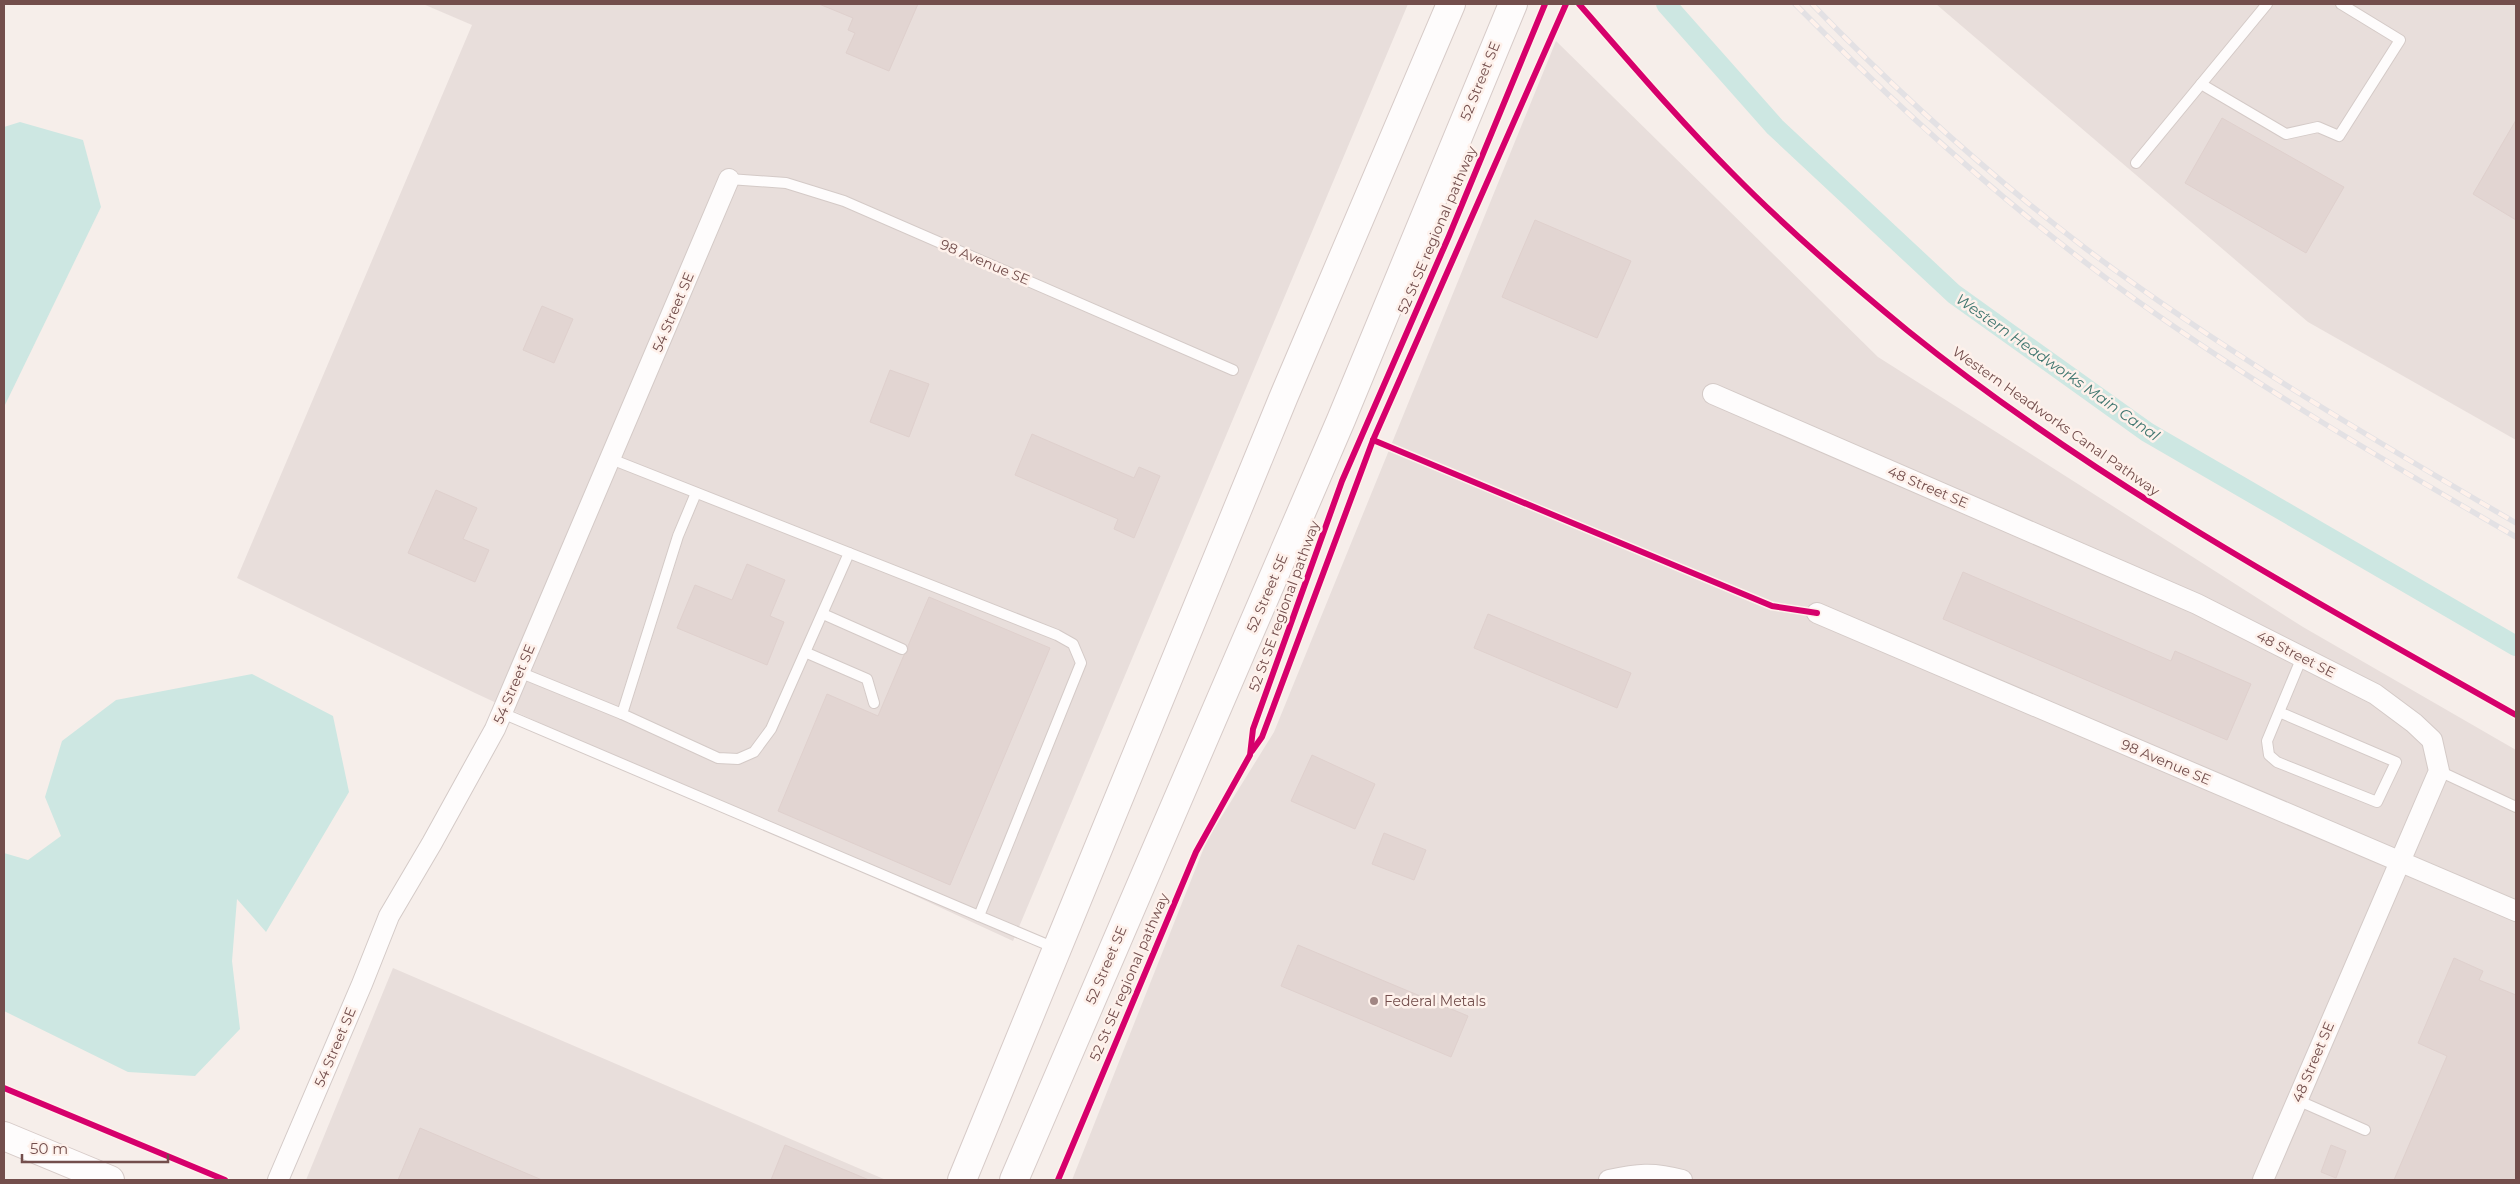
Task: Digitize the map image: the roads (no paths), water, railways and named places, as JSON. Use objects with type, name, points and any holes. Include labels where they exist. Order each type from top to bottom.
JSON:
[{"type":"main road","points":[[962,1180],[1284,396],[1452,4]]},
{"type":"main road","name":"52 Street SE","points":[[1014,1180],[1341,420],[1513,4]]},
{"type":"main road","points":[[4,1136],[110,1180]]},
{"type":"street","name":"54 Street SE","points":[[278,1180],[362,984],[388,916],[432,843],[502,712],[730,179]]},
{"type":"street","name":"48 Street SE","points":[[1714,394],[2197,604],[2375,694],[2414,722],[2432,740],[2439,771],[2398,861],[2263,1180]]},
{"type":"street","name":"98 Avenue SE","points":[[1817,613],[2516,911]]},
{"type":"street","points":[[1608,1180],[1640,1173],[1664,1175],[1682,1180]]},
{"type":"lane","points":[[2136,163],[2266,4]]},
{"type":"lane","points":[[2200,84],[2286,134],[2318,127],[2339,136],[2400,40],[2341,4]]},
{"type":"lane","name":"98 Avenue SE","points":[[730,179],[786,183],[844,200],[1233,370]]},
{"type":"lane","points":[[611,459],[1057,635],[1073,644],[1081,663],[979,916]]},
{"type":"lane","points":[[622,714],[678,536],[696,493]]},
{"type":"lane","points":[[519,672],[622,714],[718,758],[738,759],[754,752],[771,729],[849,553]]},
{"type":"lane","points":[[823,614],[902,648]]},
{"type":"lane","points":[[806,653],[867,679],[874,703]]},
{"type":"lane","points":[[2279,712],[2396,762],[2377,802],[2277,762],[2269,756],[2267,741],[2279,712],[2302,657]]},
{"type":"lane","points":[[502,712],[1057,949]]},
{"type":"lane","points":[[2439,771],[2516,807]]},
{"type":"lane","points":[[2297,1100],[2365,1130]]},
{"type":"water","points":[[20,122],[83,140],[101,207],[4,407],[4,127]]},
{"type":"water","points":[[252,674],[333,716],[349,792],[266,932],[237,899],[232,961],[240,1029],[195,1076],[128,1072],[4,1011],[4,853],[28,860],[61,836],[45,797],[62,741],[116,700]]},
{"type":"waterway","name":"Western Headworks Main Canal","points":[[1666,4],[1775,127],[1954,294],[2147,432],[2516,646]]},
{"type":"railway","points":[[1795,4],[1876,83],[1959,159],[2046,232],[2090,266],[2182,332],[2276,393],[2371,452],[2516,537]]},
{"type":"railway","points":[[1812,4],[1876,68],[1944,131],[2013,191],[2085,248],[2189,322],[2296,392],[2516,523]]},
{"type":"place","name":"Federal Metals","points":[[1374,1001]]}]
